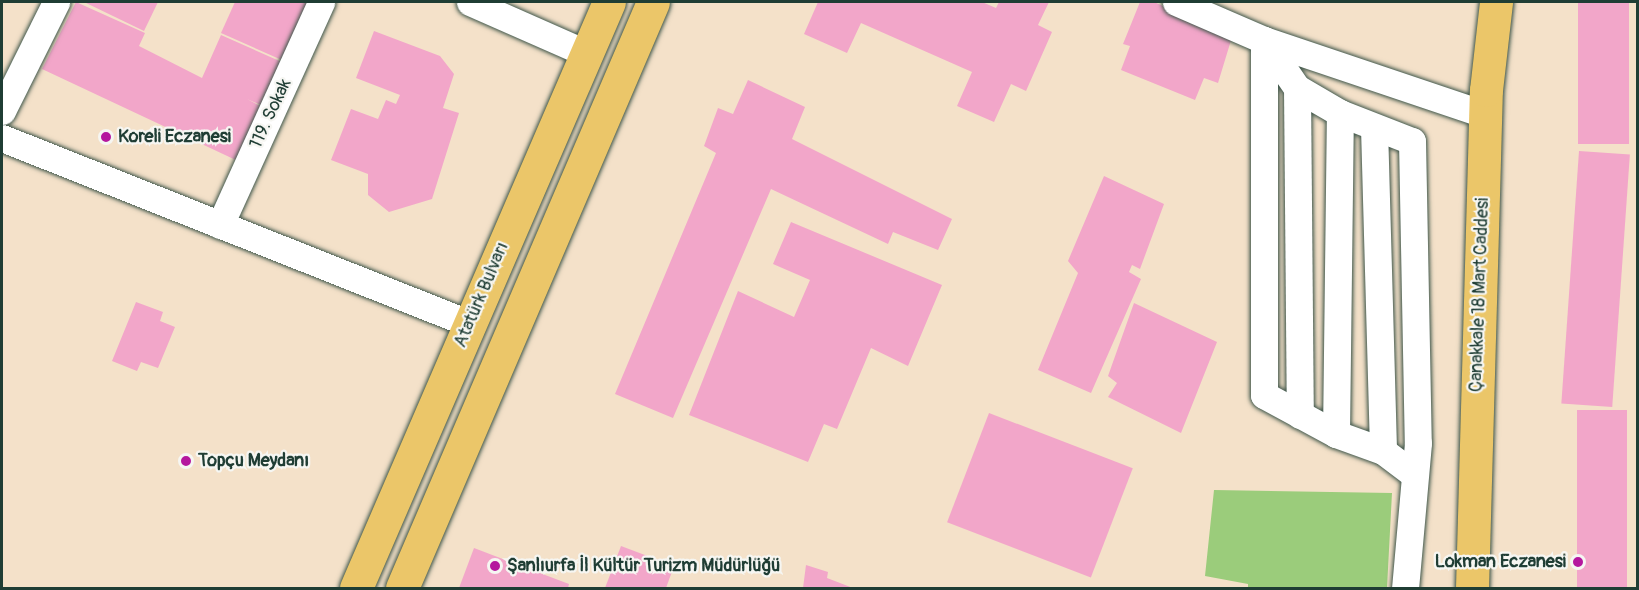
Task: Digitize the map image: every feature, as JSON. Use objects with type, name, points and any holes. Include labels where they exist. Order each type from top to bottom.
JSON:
[{"type":"main road","name":"Atatürk Bulvarı","points":[[356,588],[468,323],[609,2]]},
{"type":"main road","points":[[402,588],[652,2]]},
{"type":"main road","name":"Çanakkale 18 Mart Caddesi","points":[[1472,588],[1487,115],[1496,2]]},
{"type":"main road","points":[[348,588],[386,519]]},
{"type":"street","points":[[2,111],[56,2]]},
{"type":"street","name":"119. Sokak","points":[[219,225],[321,2]]},
{"type":"street","points":[[470,2],[588,54]]},
{"type":"street","points":[[1176,2],[1264,40],[1487,115]]},
{"type":"street","points":[[1264,40],[1297,88],[1340,113],[1412,141],[1414,474],[1405,588]]},
{"type":"street","points":[[1264,40],[1264,395],[1336,434],[1383,451],[1414,474]]},
{"type":"street","points":[[1297,88],[1300,415]]},
{"type":"street","points":[[1336,434],[1340,113]]},
{"type":"street","points":[[1374,127],[1383,451]]},
{"type":"street","points":[[2,138],[468,323]]},
{"type":"green space","points":[[1214,490],[1392,493],[1387,588],[1248,588],[1248,584],[1205,576]]},
{"type":"building","points":[[76,2],[145,33],[139,46],[202,78],[221,35],[284,63],[265,107],[247,99],[264,108],[240,162],[42,69]]},
{"type":"building","points":[[84,2],[158,2],[144,31]]},
{"type":"building","points":[[235,2],[312,2],[284,61],[221,33]]},
{"type":"building","points":[[818,2],[982,2],[996,8],[999,2],[1049,2],[1038,25],[1052,32],[1026,91],[1011,84],[994,122],[957,106],[972,72],[861,23],[847,53],[804,34]]},
{"type":"building","points":[[1140,2],[1154,2],[1232,37],[1218,83],[1204,78],[1195,100],[1121,70],[1130,46],[1123,44]]},
{"type":"building","points":[[1578,2],[1629,2],[1629,144],[1578,144]]},
{"type":"building","points":[[374,31],[440,56],[454,74],[443,108],[459,113],[432,199],[389,212],[368,195],[368,174],[331,160],[351,109],[378,119],[386,100],[396,104],[400,95],[356,78]]},
{"type":"building","points":[[748,80],[805,107],[792,139],[952,219],[938,250],[893,232],[888,244],[771,189],[673,418],[615,394],[716,153],[704,146],[718,108],[733,114]]},
{"type":"building","points":[[1579,151],[1630,155],[1612,407],[1561,403]]},
{"type":"building","points":[[1104,176],[1164,204],[1140,269],[1132,265],[1129,272],[1141,279],[1091,393],[1038,370],[1078,273],[1068,261]]},
{"type":"building","points":[[791,222],[942,285],[908,366],[871,348],[837,429],[824,424],[808,462],[689,415],[738,291],[794,317],[810,280],[773,264]]},
{"type":"building","points":[[136,302],[163,312],[160,321],[175,327],[158,368],[141,362],[137,371],[112,361]]},
{"type":"building","points":[[1134,303],[1217,342],[1181,433],[1108,397],[1117,383],[1108,376]]},
{"type":"building","points":[[1577,410],[1627,410],[1627,588],[1577,588]]},
{"type":"building","points":[[989,413],[1133,468],[1091,577],[947,522]]},
{"type":"building","points":[[621,546],[674,566],[666,588],[605,588]]},
{"type":"building","name":"Şanlıurfa İl Kültür Turizm Müdürlüğü","points":[[474,548],[569,584],[568,588],[459,588]]},
{"type":"building","points":[[806,565],[828,572],[827,578],[853,588],[803,588]]},
{"type":"place","name":"Koreli Eczanesi","points":[[106,137]]},
{"type":"place","name":"Topçu Meydanı","points":[[186,461]]},
{"type":"place","name":"Lokman Eczanesi","points":[[1578,562]]},
{"type":"place","name":"Şanlıurfa İl Kültür Turizm Müdürlüğü","points":[[495,566]]}]
